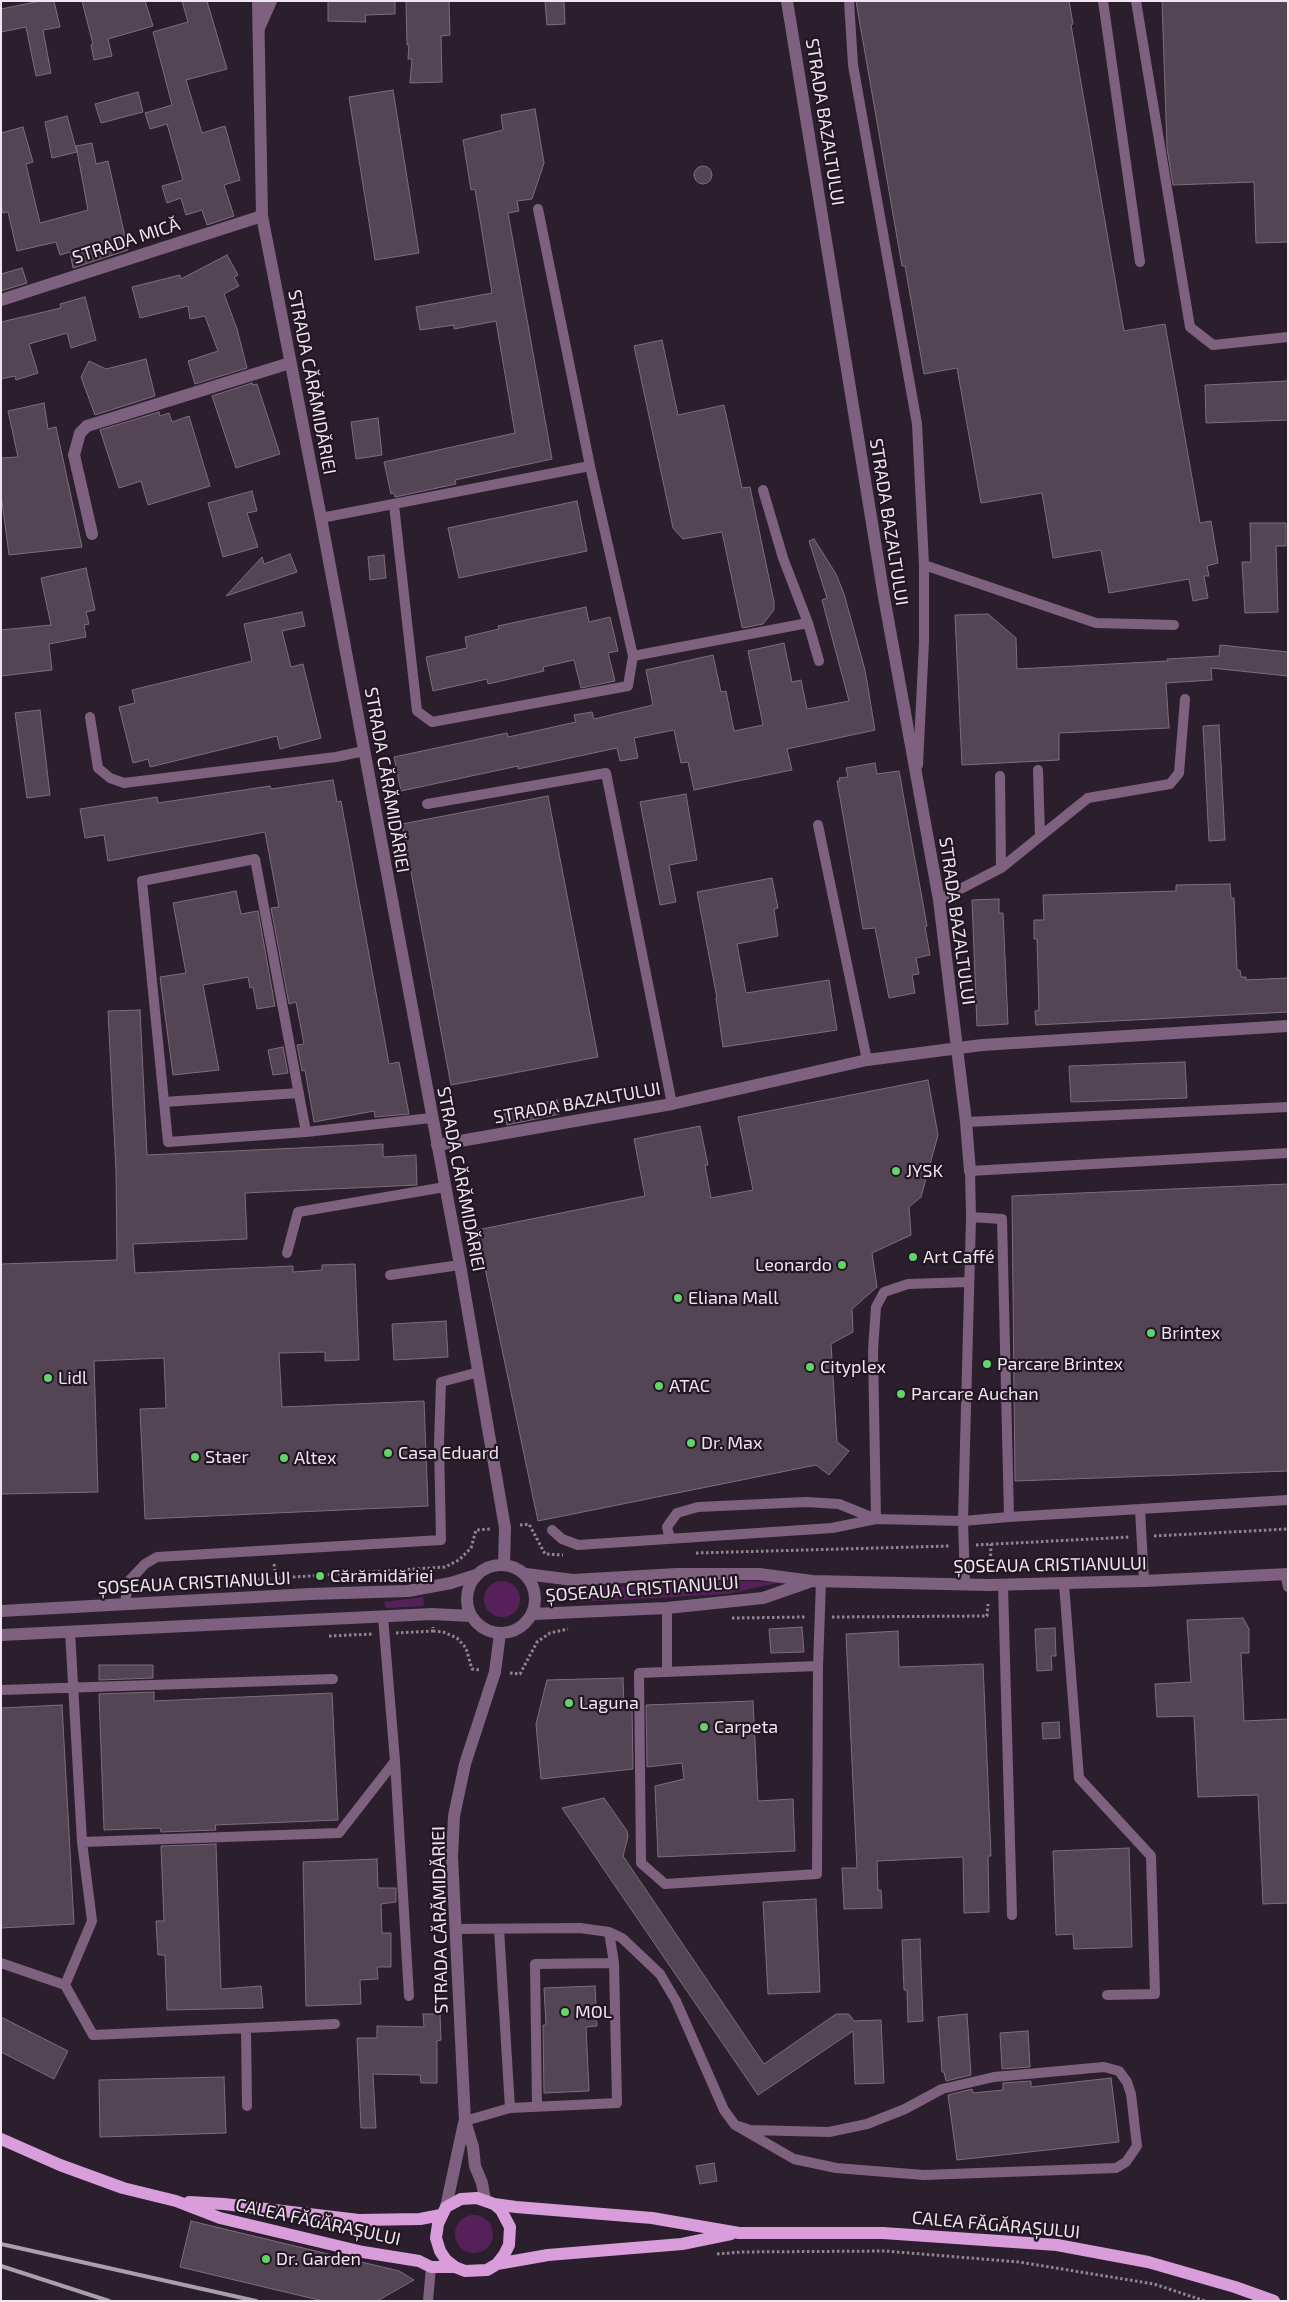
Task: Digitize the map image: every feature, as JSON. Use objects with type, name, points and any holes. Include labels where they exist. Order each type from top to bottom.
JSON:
[{"type":"main road","name":"CALEA FĂGĂRAȘULUI","points":[[1,2139],[60,2165],[123,2188],[176,2201],[220,2218],[364,2252],[419,2261],[431,2267],[455,2267],[465,2271],[477,2272],[487,2270],[497,2264],[548,2255],[682,2244],[739,2232]]},
{"type":"main road","name":"CALEA FĂGĂRAȘULUI","points":[[176,2201],[224,2204],[359,2220],[420,2219],[444,2211],[461,2199],[477,2198],[489,2202],[652,2218],[739,2232],[883,2233],[1057,2245],[1148,2262],[1235,2287],[1274,2301]]},
{"type":"main road","points":[[489,2202],[506,2218],[511,2236],[509,2245],[497,2264]]},
{"type":"main road","points":[[444,2211],[436,2238],[440,2251],[446,2260],[455,2267]]},
{"type":"street","name":"STRADA CĂRĂMIDĂRIEI","points":[[258,1],[262,216],[321,518],[431,1118],[460,1265],[504,1528],[504,1564]]},
{"type":"street","points":[[258,28],[271,1]]},
{"type":"street","name":"STRADA BAZALTULUI","points":[[787,1],[884,597],[939,900],[958,1048],[970,1171]]},
{"type":"street","name":"STRADA MICĂ","points":[[1,300],[262,216]]},
{"type":"street","points":[[92,534],[74,455],[80,432],[87,426],[290,363]]},
{"type":"street","name":"STRADA BAZALTULUI","points":[[437,1145],[672,1104],[867,1060],[958,1048],[1288,1026]]},
{"type":"street","points":[[504,1564],[518,1568],[526,1574],[536,1593],[536,1604],[526,1623],[517,1630],[500,1633],[480,1627],[471,1616],[467,1599],[468,1590],[476,1575],[487,1568],[504,1564]]},
{"type":"street","name":"ȘOSEAUA CRISTIANULUI","points":[[526,1574],[574,1580],[677,1574],[759,1574],[816,1581],[1004,1585],[1287,1578]]},
{"type":"street","name":"ȘOSEAUA CRISTIANULUI","points":[[1,1611],[310,1594],[408,1591],[451,1583],[476,1575]]},
{"type":"street","name":"ȘOSEAUA CRISTIANULUI","points":[[532,1614],[667,1608],[763,1598],[816,1581]]},
{"type":"street","points":[[1,1635],[439,1614],[471,1616]]},
{"type":"street","name":"STRADA CĂRĂMIDĂRIEI","points":[[489,2202],[475,2166],[473,2147],[465,2121],[452,1857],[454,1816],[465,1764],[495,1672],[500,1633]]},
{"type":"street","name":"STRADA CĂRĂMIDĂRIEI","points":[[444,2211],[465,2121]]},
{"type":"lane","points":[[849,1],[853,65],[917,424],[924,565],[924,642],[917,780]]},
{"type":"lane","points":[[1103,1],[1140,262]]},
{"type":"lane","points":[[1136,1],[1190,327],[1213,345],[1288,336]]},
{"type":"lane","points":[[394,505],[418,711],[432,722],[628,686],[633,656],[590,466],[538,209]]},
{"type":"lane","points":[[321,518],[590,466]]},
{"type":"lane","points":[[763,490],[782,558],[808,622],[819,660]]},
{"type":"lane","points":[[924,565],[1096,623],[1174,625]]},
{"type":"lane","points":[[633,656],[808,622]]},
{"type":"lane","points":[[939,900],[1001,868],[1088,798],[1170,784],[1179,773],[1185,699]]},
{"type":"lane","points":[[90,717],[98,768],[110,778],[124,783],[336,757],[364,751]]},
{"type":"lane","points":[[1038,770],[1040,835]]},
{"type":"lane","points":[[426,804],[606,773],[672,1104]]},
{"type":"lane","points":[[1000,776],[1001,868]]},
{"type":"lane","points":[[818,825],[867,1060]]},
{"type":"lane","points":[[306,1132],[255,859],[142,881],[168,1142],[306,1132],[431,1118]]},
{"type":"lane","points":[[164,1102],[299,1093]]},
{"type":"lane","points":[[966,1122],[1288,1107]]},
{"type":"lane","points":[[965,1584],[963,1521],[971,1217],[970,1171],[1288,1153]]},
{"type":"lane","points":[[287,1252],[298,1212],[445,1187]]},
{"type":"lane","points":[[971,1217],[1002,1219],[1009,1516]]},
{"type":"lane","points":[[390,1275],[460,1265]]},
{"type":"lane","points":[[876,1519],[872,1350],[876,1307],[884,1292],[908,1284],[969,1282]]},
{"type":"lane","points":[[126,1604],[128,1582],[145,1564],[157,1557],[441,1540],[439,1443],[441,1382],[479,1372]]},
{"type":"lane","points":[[552,1530],[562,1539],[578,1545],[832,1528],[876,1519],[963,1521],[1009,1516],[1288,1500]]},
{"type":"lane","points":[[670,1539],[667,1527],[677,1514],[698,1507],[814,1503],[839,1504],[876,1519]]},
{"type":"lane","points":[[1140,1509],[1144,1582]]},
{"type":"lane","points":[[816,1581],[818,1666],[817,1874],[666,1884],[642,1863],[639,1672],[818,1666]]},
{"type":"lane","points":[[1064,1584],[1079,1778],[1151,1856],[1155,1994],[1107,1995]]},
{"type":"lane","points":[[1004,1585],[1012,1915]]},
{"type":"lane","points":[[667,1608],[667,1671]]},
{"type":"lane","points":[[383,1617],[395,1761],[409,1996]]},
{"type":"lane","points":[[65,1985],[92,1921],[82,1842],[70,1631]]},
{"type":"lane","points":[[1,1690],[333,1679]]},
{"type":"lane","points":[[82,1842],[339,1833],[395,1761]]},
{"type":"lane","points":[[455,1929],[580,1928],[609,1932],[622,1938],[660,1974],[676,2002],[724,2110],[735,2125],[794,2160],[836,2168],[924,2176],[1116,2168],[1126,2162],[1136,2146],[1131,2094],[1127,2082],[1119,2071],[1104,2067],[986,2079],[942,2089],[905,2109],[867,2124],[829,2132],[750,2130],[735,2125]]},
{"type":"lane","points":[[498,1929],[510,2108]]},
{"type":"lane","points":[[465,2121],[510,2108],[617,2103],[614,1963],[609,1932]]},
{"type":"lane","points":[[1,1963],[65,1985],[93,2035],[335,2024]]},
{"type":"lane","points":[[537,2106],[535,1964],[614,1963]]},
{"type":"lane","points":[[246,2029],[247,2106]]},
{"type":"lane","points":[[428,2301],[431,2267]]},
{"type":"path","points":[[238,1581],[445,1567],[459,1560],[472,1548],[476,1530],[529,1524],[545,1554],[572,1556]]},
{"type":"path","points":[[689,1553],[964,1546],[1288,1529]]},
{"type":"path","points":[[885,2251],[1018,2262],[1154,2284],[1205,2301]]},
{"type":"shaded area","points":[[502,1581],[509,1582],[515,1586],[519,1592],[519,1606],[515,1612],[509,1616],[502,1617],[495,1616],[489,1612],[485,1606],[484,1599],[485,1592],[489,1586],[495,1582]]},
{"type":"shaded area","points":[[740,1581],[782,1582],[727,1594],[581,1602],[581,1588]]},
{"type":"shaded area","points":[[547,1586],[558,1589],[566,1588],[566,1602],[556,1602],[548,1605],[549,1595]]},
{"type":"shaded area","points":[[423,1597],[424,1606],[386,1608],[384,1602]]},
{"type":"shaded area","points":[[474,2215],[487,2221],[493,2234],[487,2247],[474,2253],[461,2247],[455,2234],[461,2221]]},
{"type":"building","points":[[40,1],[54,1],[60,27],[43,30],[51,73],[36,76],[26,27],[1,32],[1,9]]},
{"type":"building","points":[[82,1],[145,1],[153,26],[108,39],[112,56],[94,60],[91,45],[93,44]]},
{"type":"building","points":[[182,1],[207,1],[227,69],[186,80],[202,133],[225,126],[240,180],[224,185],[234,216],[207,225],[202,210],[186,215],[181,198],[167,203],[162,186],[183,180],[167,124],[150,129],[145,113],[172,105],[153,32],[188,22]]},
{"type":"building","points":[[328,1],[395,1],[395,14],[365,15],[366,22],[328,21]]},
{"type":"building","points":[[406,1],[449,1],[450,35],[441,36],[442,82],[410,83],[412,59],[408,59]]},
{"type":"building","points":[[545,1],[564,1],[565,24],[547,25]]},
{"type":"building","points":[[856,1],[1069,1],[1073,24],[1071,25],[1124,331],[1165,324],[1200,523],[1211,521],[1218,563],[1207,566],[1209,576],[1204,576],[1208,598],[1193,601],[1189,579],[1109,593],[1101,550],[1053,558],[1042,493],[981,503],[957,368],[924,374],[905,266],[902,266]]},
{"type":"building","points":[[1162,1],[1288,1],[1288,242],[1256,243],[1254,182],[1173,185],[1167,148]]},
{"type":"building","points":[[393,90],[419,253],[375,260],[349,97]]},
{"type":"building","points":[[138,92],[143,112],[101,123],[95,104]]},
{"type":"building","points":[[535,109],[544,163],[532,199],[517,201],[519,211],[508,213],[552,459],[455,480],[456,484],[395,497],[394,493],[391,494],[384,462],[515,433],[496,321],[454,329],[454,325],[420,330],[416,307],[492,293],[475,189],[471,190],[463,140],[503,130],[501,115]]},
{"type":"building","points":[[67,116],[77,152],[52,158],[45,122]]},
{"type":"building","points":[[23,127],[33,162],[26,164],[40,223],[88,210],[76,146],[92,143],[96,164],[108,161],[128,250],[73,268],[70,252],[60,255],[56,242],[17,251],[8,212],[3,213],[1,205],[1,133]]},
{"type":"building","points":[[699,166],[707,166],[712,171],[710,182],[699,184],[694,179],[694,171]]},
{"type":"building","points":[[227,255],[238,275],[234,277],[239,286],[224,294],[237,329],[247,368],[195,384],[188,361],[218,351],[205,316],[190,319],[188,306],[140,318],[132,287],[180,275],[181,279]]},
{"type":"building","points":[[22,268],[27,283],[1,291],[1,274]]},
{"type":"building","points":[[85,297],[96,340],[71,348],[67,333],[29,344],[38,373],[16,380],[15,376],[1,379],[1,322],[61,308],[60,304]]},
{"type":"building","points":[[662,340],[678,415],[724,405],[742,488],[750,487],[774,602],[774,610],[763,624],[742,627],[722,532],[683,539],[673,528],[634,346]]},
{"type":"building","points":[[146,359],[155,396],[95,415],[81,377],[89,361],[106,369]]},
{"type":"building","points":[[1288,381],[1288,420],[1206,423],[1205,385]]},
{"type":"building","points":[[252,383],[252,385],[257,384],[280,454],[236,468],[212,396]]},
{"type":"building","points":[[44,403],[48,429],[56,427],[82,547],[9,555],[1,494],[1,458],[18,457],[8,411]]},
{"type":"building","points":[[159,412],[160,416],[169,413],[172,422],[189,416],[210,486],[148,505],[141,481],[119,488],[100,430]]},
{"type":"building","points":[[378,418],[382,455],[356,459],[351,422]]},
{"type":"building","points":[[252,491],[257,511],[247,513],[258,547],[223,557],[208,503]]},
{"type":"building","points":[[577,501],[587,551],[459,578],[448,528]]},
{"type":"building","points":[[1250,523],[1286,523],[1286,546],[1276,546],[1278,612],[1245,613],[1242,562],[1251,562]]},
{"type":"building","points":[[814,539],[836,574],[844,594],[865,670],[875,730],[787,749],[792,770],[694,790],[688,762],[681,763],[674,730],[634,738],[638,758],[620,761],[617,748],[518,769],[518,766],[401,791],[394,757],[507,733],[508,737],[576,722],[574,715],[592,712],[594,719],[653,705],[646,670],[713,655],[721,692],[726,691],[734,731],[763,725],[748,651],[784,643],[792,682],[801,680],[807,709],[849,701],[822,600],[827,598],[809,541]]},
{"type":"building","points":[[290,554],[297,572],[226,596],[262,557],[264,564]]},
{"type":"building","points":[[384,555],[386,578],[370,580],[368,557]]},
{"type":"building","points":[[86,568],[95,610],[86,612],[89,624],[84,625],[86,637],[49,644],[52,670],[1,676],[1,630],[51,625],[41,578]]},
{"type":"building","points":[[586,607],[589,622],[610,617],[618,651],[608,653],[615,681],[581,688],[574,660],[543,667],[544,671],[488,684],[487,679],[433,691],[426,657],[467,648],[465,637],[499,629],[498,626]]},
{"type":"building","points":[[302,612],[305,626],[282,631],[291,667],[303,664],[321,738],[280,749],[277,736],[150,767],[148,759],[133,763],[119,707],[135,703],[132,690],[252,661],[244,624]]},
{"type":"building","points":[[988,614],[1016,638],[1017,669],[1168,661],[1167,659],[1219,656],[1220,645],[1288,652],[1288,676],[1211,668],[1212,680],[1166,683],[1169,728],[1059,733],[1059,760],[962,765],[955,615]]},
{"type":"building","points":[[40,710],[50,795],[27,798],[15,713]]},
{"type":"building","points":[[1219,725],[1225,840],[1209,841],[1203,726]]},
{"type":"building","points":[[875,763],[877,774],[899,771],[927,926],[925,927],[930,955],[916,958],[919,974],[912,975],[915,993],[889,998],[875,928],[863,929],[837,781],[840,781],[839,778],[848,777],[846,768]]},
{"type":"building","points":[[333,780],[337,802],[341,801],[389,1064],[399,1062],[409,1114],[375,1117],[374,1111],[314,1122],[305,1070],[302,1071],[297,1045],[304,1044],[296,1002],[289,1004],[271,908],[279,907],[265,832],[108,861],[104,835],[85,838],[80,809],[157,797],[158,803],[270,786],[271,789]]},
{"type":"building","points":[[686,794],[697,860],[669,865],[676,902],[660,905],[640,802]]},
{"type":"building","points":[[548,796],[598,1057],[451,1085],[402,824]]},
{"type":"building","points":[[772,878],[778,908],[774,909],[778,936],[737,944],[746,993],[829,980],[837,1030],[723,1047],[717,998],[697,892]]},
{"type":"building","points":[[1230,884],[1231,898],[1234,898],[1237,970],[1240,970],[1241,977],[1246,977],[1246,980],[1288,978],[1288,1012],[1036,1025],[1035,1011],[1039,1010],[1037,939],[1034,939],[1034,920],[1044,920],[1043,895],[1176,891],[1176,885]]},
{"type":"building","points":[[236,891],[241,914],[258,911],[275,1006],[257,1009],[253,987],[250,988],[248,977],[203,985],[219,1070],[173,1075],[160,977],[186,973],[173,903]]},
{"type":"building","points":[[999,899],[999,913],[1003,913],[1008,1024],[977,1026],[972,900]]},
{"type":"building","points":[[140,1010],[147,1155],[383,1144],[383,1157],[416,1155],[417,1185],[245,1193],[247,1239],[133,1244],[135,1273],[293,1266],[293,1272],[322,1270],[322,1265],[355,1264],[359,1360],[325,1361],[325,1352],[279,1353],[282,1407],[424,1401],[428,1506],[145,1519],[140,1409],[166,1408],[164,1358],[94,1361],[98,1492],[1,1494],[1,1264],[117,1260],[116,1170],[108,1011]]},
{"type":"building","points":[[283,1047],[288,1073],[273,1075],[268,1050]]},
{"type":"building","points":[[1185,1062],[1187,1098],[1071,1102],[1069,1066]]},
{"type":"building","name":"Eliana Mall","points":[[928,1080],[938,1135],[921,1197],[909,1207],[911,1235],[872,1253],[877,1287],[852,1309],[853,1332],[831,1344],[837,1442],[849,1451],[829,1475],[816,1465],[538,1521],[477,1230],[645,1196],[634,1139],[700,1126],[708,1165],[705,1165],[711,1198],[753,1190],[738,1117]]},
{"type":"building","points":[[557,1100],[560,1114],[507,1125],[504,1111]]},
{"type":"building","name":"Brintex","points":[[1288,1184],[1288,1471],[1015,1481],[1012,1196]]},
{"type":"building","points":[[446,1321],[448,1357],[394,1360],[392,1324]]},
{"type":"building","points":[[1243,1618],[1249,1629],[1249,1653],[1241,1653],[1244,1721],[1288,1719],[1288,1903],[1263,1904],[1258,1795],[1198,1797],[1194,1716],[1157,1717],[1155,1684],[1191,1682],[1187,1620]]},
{"type":"building","points":[[802,1627],[804,1652],[771,1653],[769,1629]]},
{"type":"building","points":[[1055,1628],[1056,1656],[1051,1656],[1052,1670],[1037,1671],[1035,1629]]},
{"type":"building","points":[[898,1631],[899,1667],[983,1664],[991,1856],[988,1856],[989,1912],[964,1913],[963,1857],[877,1861],[878,1890],[881,1890],[882,1908],[844,1909],[842,1868],[857,1868],[846,1634]]},
{"type":"building","points":[[99,1665],[153,1665],[153,1678],[99,1680]]},
{"type":"building","points":[[623,1678],[624,1706],[632,1706],[633,1769],[541,1779],[536,1724],[547,1680]]},
{"type":"building","points":[[154,1692],[154,1701],[332,1693],[338,1820],[215,1825],[216,1830],[161,1832],[160,1828],[104,1830],[99,1694]]},
{"type":"building","points":[[753,1701],[758,1801],[793,1799],[795,1851],[658,1857],[655,1786],[684,1779],[682,1763],[647,1767],[646,1705]]},
{"type":"building","points":[[62,1705],[74,1924],[1,1928],[1,1708]]},
{"type":"building","points":[[1059,1722],[1060,1738],[1043,1739],[1042,1723]]},
{"type":"building","points":[[604,1798],[627,1831],[628,1837],[623,1856],[764,2064],[836,2014],[849,2014],[854,2021],[881,2020],[884,2083],[855,2084],[853,2031],[758,2095],[562,1808]]},
{"type":"building","points":[[216,1844],[221,1989],[261,1986],[263,2008],[167,2010],[165,1955],[158,1955],[156,1921],[164,1921],[161,1846]]},
{"type":"building","points":[[1129,1848],[1132,1947],[1074,1949],[1073,1934],[1056,1935],[1053,1851]]},
{"type":"building","points":[[377,1859],[378,1888],[396,1888],[396,1902],[381,1904],[382,1933],[391,1933],[391,1967],[377,1967],[378,1979],[360,1980],[361,2004],[306,2006],[303,1862]]},
{"type":"building","points":[[816,1899],[820,1992],[768,1994],[763,1902]]},
{"type":"building","points":[[920,1939],[923,2021],[908,2022],[907,1990],[904,1990],[902,1940]]},
{"type":"building","points":[[595,1986],[597,2026],[586,2027],[589,2091],[544,2093],[543,2025],[546,2025],[544,1988]]},
{"type":"building","points":[[423,2014],[440,2014],[441,2040],[437,2041],[437,2083],[421,2083],[420,2075],[373,2074],[376,2128],[361,2128],[357,2038],[377,2038],[377,2026],[424,2027]]},
{"type":"building","points":[[967,2014],[971,2075],[946,2081],[944,2072],[942,2072],[938,2017]]},
{"type":"building","points":[[1,2017],[68,2051],[54,2079],[1,2052]]},
{"type":"building","points":[[1028,2031],[1030,2067],[1002,2069],[1000,2033]]},
{"type":"building","points":[[224,2077],[226,2133],[100,2137],[99,2080]]},
{"type":"building","points":[[1111,2078],[1119,2142],[957,2160],[948,2095],[972,2089],[973,2093],[1003,2090],[1003,2083],[1031,2081],[1031,2087]]},
{"type":"building","points":[[714,2163],[717,2181],[700,2184],[696,2166]]},
{"type":"building","name":"Dr. Garden","points":[[191,2221],[399,2271],[414,2280],[377,2301],[323,2301],[180,2267]]},
{"type":"railway","points":[[1,2244],[256,2301]]},
{"type":"railway","points":[[1,2266],[109,2301]]},
{"type":"place","name":"JYSK","points":[[896,1171]]},
{"type":"place","name":"Art Caffé","points":[[913,1257]]},
{"type":"place","name":"Leonardo","points":[[842,1265]]},
{"type":"place","name":"Eliana Mall","points":[[678,1298]]},
{"type":"place","name":"Brintex","points":[[1151,1333]]},
{"type":"place","name":"Parcare Brintex","points":[[987,1364]]},
{"type":"place","name":"Cityplex","points":[[810,1367]]},
{"type":"place","name":"Lidl","points":[[48,1378]]},
{"type":"place","name":"ATAC","points":[[659,1386]]},
{"type":"place","name":"Parcare Auchan","points":[[901,1394]]},
{"type":"place","name":"Dr. Max","points":[[691,1443]]},
{"type":"place","name":"Casa Eduard","points":[[388,1453]]},
{"type":"place","name":"Staer","points":[[195,1457]]},
{"type":"place","name":"Altex","points":[[284,1458]]},
{"type":"place","name":"Cărămidăriei","points":[[320,1576]]},
{"type":"place","name":"Laguna","points":[[569,1703]]},
{"type":"place","name":"Carpeta","points":[[704,1727]]},
{"type":"place","name":"MOL","points":[[565,2012]]},
{"type":"place","name":"Dr. Garden","points":[[266,2259]]}]
